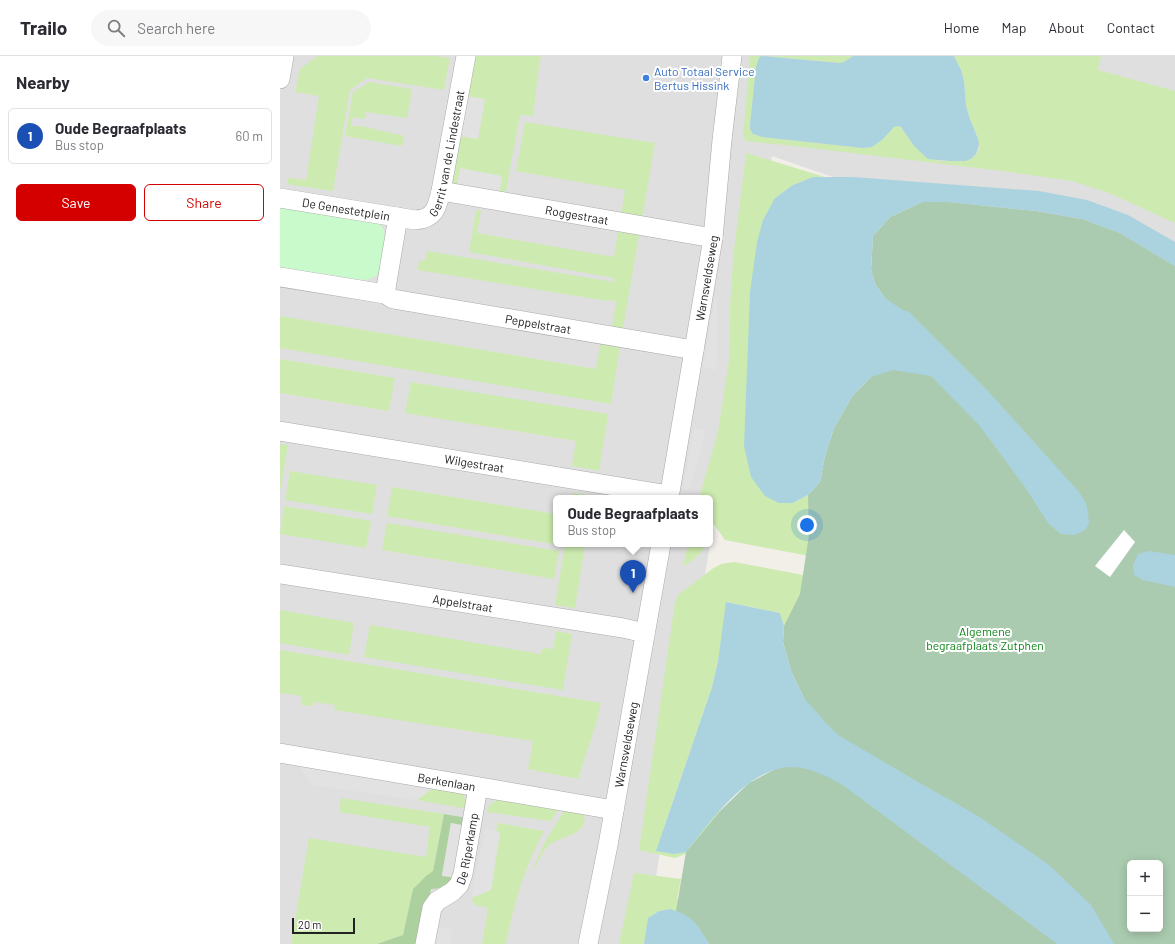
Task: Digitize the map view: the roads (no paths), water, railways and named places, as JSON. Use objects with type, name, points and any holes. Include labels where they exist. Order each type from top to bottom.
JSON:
[{"type":"street","points":[[280,79],[284,56]]},
{"type":"street","name":"Gerrit van de Lindestraat","points":[[398,217],[415,220],[428,217],[435,211],[441,191],[466,56]]},
{"type":"street","name":"Warnsveldseweg","points":[[669,495],[712,238],[732,56]]},
{"type":"street","name":"Roggestraat","points":[[441,191],[712,238]]},
{"type":"street","name":"De Genestetplein","points":[[280,198],[398,217],[385,294]]},
{"type":"street","points":[[280,277],[385,294]]},
{"type":"street","name":"Peppelstraat","points":[[385,294],[393,299],[694,350]]},
{"type":"street","name":"Wilgestraat","points":[[280,431],[663,495]]},
{"type":"street","name":"Warnsveldseweg","points":[[588,944],[605,861],[660,547]]},
{"type":"street","name":"Appelstraat","points":[[280,574],[623,628],[646,633]]},
{"type":"street","name":"Berkenlaan","points":[[280,753],[614,810]]},
{"type":"street","name":"De Riperkamp","points":[[425,944],[432,908],[437,901],[452,892],[459,885],[463,874],[478,787]]},
{"type":"water","points":[[761,56],[840,63],[853,56],[954,56],[961,70],[964,81],[966,106],[978,139],[979,144],[976,154],[966,161],[928,159],[914,146],[901,127],[898,126],[894,127],[883,139],[872,147],[863,148],[762,137],[753,134],[750,129],[750,124],[756,67]]},
{"type":"water","points":[[813,177],[853,177],[1039,191],[1087,200],[1128,215],[1175,242],[1175,266],[1120,233],[1082,219],[1036,211],[949,202],[922,202],[890,217],[873,236],[871,269],[875,284],[885,298],[901,309],[909,312],[988,391],[1079,492],[1086,503],[1088,513],[1089,524],[1084,531],[1074,535],[1061,534],[1048,523],[1027,490],[979,425],[931,376],[893,370],[871,377],[853,395],[834,428],[825,456],[820,482],[808,495],[793,503],[779,503],[765,496],[751,477],[744,446],[750,292],[757,242],[763,220],[775,198],[793,185]]},
{"type":"water","points":[[1149,551],[1175,555],[1175,587],[1143,580],[1134,575],[1133,565],[1138,554]]},
{"type":"water","points":[[726,602],[780,613],[784,626],[783,642],[791,671],[804,698],[838,735],[978,816],[1048,864],[1091,905],[1114,944],[1057,944],[844,786],[824,775],[802,768],[784,768],[767,773],[751,782],[736,794],[722,809],[686,852],[674,854],[656,851],[712,687],[718,661]]},
{"type":"water","points":[[670,909],[684,914],[694,922],[709,944],[644,944],[648,918],[659,911]]},
{"type":"place","name":"Auto Totaal Service Bertus Hissink","points":[[646,78]]},
{"type":"place","name":"Oude Begraafplaats","points":[[633,593]]},
{"type":"park label","name":"Algemene begraafplaats Zutphen","points":[[985,638]]}]
